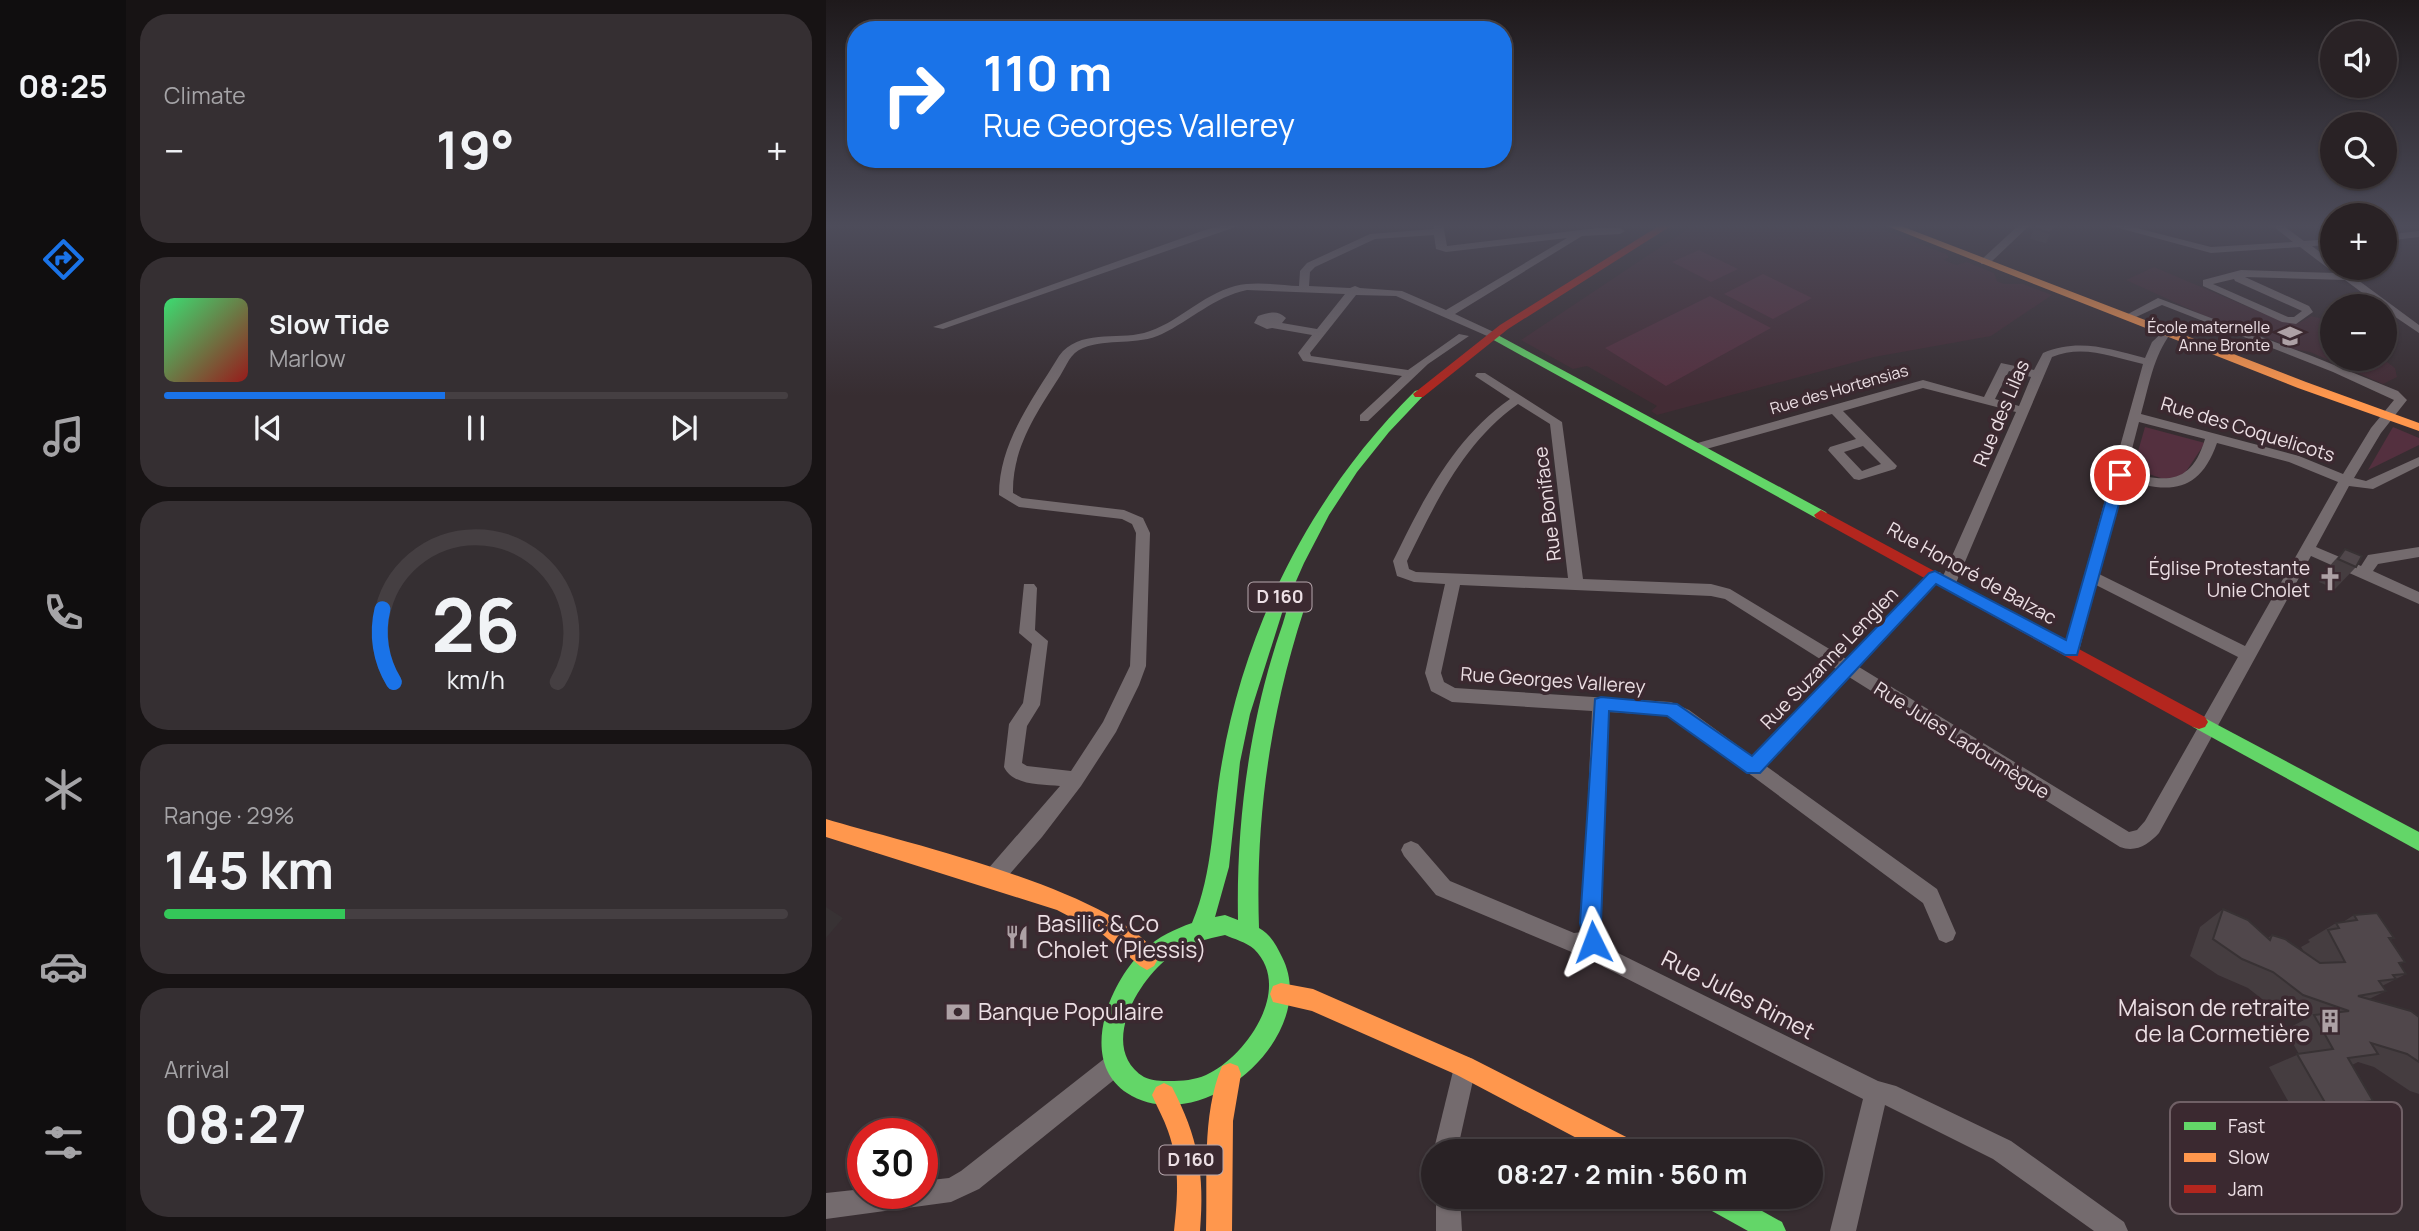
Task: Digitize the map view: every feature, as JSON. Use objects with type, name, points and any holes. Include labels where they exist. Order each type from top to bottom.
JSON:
[{"type":"main road","name":"D 160","points":[[1248,930],[1248,892],[1259,759],[1284,635],[1320,547],[1375,461],[1410,419],[1499,338],[1583,281]]},
{"type":"main road","name":"D 160","points":[[1200,928],[1215,896],[1232,761],[1264,633],[1303,544],[1356,464],[1396,416],[1454,364],[1591,281]]},
{"type":"main road","points":[[2038,281],[2165,333],[2419,427]]},
{"type":"main road","points":[[2042,281],[2339,397]]},
{"type":"main road","name":"Rue Honoré de Balzac","points":[[1499,338],[2419,842]]},
{"type":"main road","points":[[826,828],[1050,896],[1101,919],[1131,941],[1147,959]]},
{"type":"main road","points":[[1226,925],[1248,930],[1264,940],[1275,954],[1281,972],[1281,993],[1273,1023],[1261,1041],[1230,1074],[1209,1087],[1186,1094],[1164,1095],[1135,1086],[1117,1063],[1111,1038],[1115,1010],[1128,983],[1147,959],[1173,940],[1200,928],[1226,925]]},
{"type":"main road","points":[[1281,993],[1312,1000],[1465,1066],[1604,1139]]},
{"type":"main road","name":"D 160","points":[[1219,1231],[1221,1121],[1230,1074]]},
{"type":"main road","name":"D 160","points":[[1164,1095],[1182,1126],[1191,1154],[1188,1231]]},
{"type":"main road","points":[[1734,1209],[1773,1231]]},
{"type":"street","points":[[939,327],[1068,281]]},
{"type":"street","points":[[1304,281],[1304,288]]},
{"type":"street","points":[[1448,314],[1502,281]]},
{"type":"street","points":[[2209,281],[2208,286],[2286,320],[2296,321],[2308,312],[2244,281]]},
{"type":"street","points":[[2353,281],[2419,330]]},
{"type":"street","points":[[994,877],[1040,826],[1075,780],[1132,687],[1138,666],[1143,533],[1138,521],[1124,515],[1019,502],[1006,495],[1004,482],[1031,411],[1074,348],[1150,335],[1237,288],[1354,289],[1398,293],[1499,338]]},
{"type":"street","points":[[1354,289],[1304,353],[1307,359],[1411,374]]},
{"type":"street","points":[[2132,315],[2158,301],[2164,302],[2218,325],[2232,326],[2290,352],[2313,358],[2394,394],[2401,400],[2388,415],[2347,481],[2245,654],[2207,726]]},
{"type":"street","points":[[1274,325],[1320,333]]},
{"type":"street","points":[[2071,651],[2137,416],[2149,362],[2156,344],[2165,333]]},
{"type":"street","points":[[1364,418],[1411,374],[1463,336]]},
{"type":"street","name":"Rue des Lilas","points":[[1941,580],[2047,355],[2068,347],[2100,349],[2149,362]]},
{"type":"street","points":[[1989,400],[2005,366],[2038,375]]},
{"type":"street","name":"Rue Boniface","points":[[1481,376],[1556,422],[1576,584]]},
{"type":"street","name":"Rue des Hortensias","points":[[1699,447],[1923,384],[2021,410]]},
{"type":"street","name":"Rue Jules Ladoumègue","points":[[1518,399],[1500,410],[1478,433],[1427,506],[1401,561],[1402,572],[1414,577],[1711,590],[1730,595],[2127,841],[2141,838],[2151,827],[2207,726]]},
{"type":"street","points":[[1834,409],[1865,441]]},
{"type":"street","name":"Rue des Coquelicots","points":[[2137,416],[2294,459],[2347,481]]},
{"type":"street","points":[[2120,475],[2159,486],[2180,483],[2203,459],[2212,437]]},
{"type":"street","points":[[2347,481],[2368,486],[2419,461]]},
{"type":"street","points":[[2308,549],[2419,598]]},
{"type":"street","points":[[2364,573],[2373,559],[2419,552]]},
{"type":"street","points":[[2093,577],[2245,654]]},
{"type":"street","name":"Rue Georges Vallerey","points":[[1454,579],[1433,673],[1437,686],[1452,695],[1671,709],[1930,896],[1946,933]]},
{"type":"street","name":"Rue Suzanne Lenglen","points":[[1754,767],[1848,667],[1941,580]]},
{"type":"street","points":[[1029,589],[1027,633],[1040,641],[1031,705],[1018,724],[1013,767],[1024,774],[1075,780]]},
{"type":"street","points":[[1411,850],[1443,888],[1574,943],[1593,942],[1591,923],[1601,704]]},
{"type":"street","name":"Rue Jules Rimet","points":[[1593,942],[1611,960],[1876,1093],[1888,1094],[2002,1150],[2115,1231]]},
{"type":"street","points":[[826,1206],[951,1190],[970,1180],[1117,1063]]},
{"type":"street","points":[[1448,1139],[1465,1066]]},
{"type":"street","points":[[1843,1231],[1876,1093]]},
{"type":"street","points":[[1448,1209],[1449,1231]]},
{"type":"shaded area","points":[[1609,281],[1998,281],[2023,284],[2052,295],[1991,336],[1874,357],[1657,415],[1651,411],[1657,406],[1587,366],[1573,369],[1521,340]]},
{"type":"shaded area","points":[[1748,281],[1778,281],[1812,298],[1773,319],[1724,294]]},
{"type":"shaded area","points":[[2129,281],[2188,281],[2281,321],[2299,323],[2311,316],[2320,318],[2320,356],[2293,349],[2234,323],[2218,322]]},
{"type":"shaded area","points":[[1710,296],[1771,328],[1666,386],[1605,348]]},
{"type":"shaded area","points":[[2353,371],[2396,371],[2397,377],[2383,384]]},
{"type":"shaded area","points":[[2145,427],[2205,443],[2183,476],[2164,479],[2133,469]]},
{"type":"shaded area","points":[[2393,427],[2419,438],[2419,445],[2368,470]]},
{"type":"building","points":[[2345,549],[2362,556],[2356,567],[2338,559]]},
{"type":"building","points":[[2223,909],[2248,920],[2270,940],[2272,935],[2285,939],[2320,963],[2345,962],[2328,930],[2339,928],[2336,923],[2357,920],[2354,915],[2377,913],[2394,938],[2389,938],[2405,962],[2399,963],[2406,974],[2393,975],[2396,979],[2379,981],[2386,991],[2358,996],[2411,1011],[2419,1017],[2419,1062],[2407,1054],[2371,1043],[2378,1054],[2348,1058],[2373,1101],[2325,1102],[2297,1054],[2333,1049],[2314,1015],[2349,1011],[2303,995],[2273,972],[2242,959],[2213,939]]},
{"type":"traffic: fast","points":[[1494,336],[1821,515]]},
{"type":"traffic: fast","points":[[1200,928],[1215,888],[1231,762],[1241,714],[1255,664],[1274,613],[1296,563],[1352,469],[1384,429],[1419,394]]},
{"type":"traffic: fast","points":[[1249,930],[1249,846],[1259,758],[1277,672],[1302,592]]},
{"type":"traffic: fast","points":[[2199,722],[2419,842]]},
{"type":"traffic: fast","points":[[1225,925],[1251,935],[1260,941],[1269,953],[1277,970],[1280,987],[1278,1005],[1271,1022],[1250,1054],[1216,1083],[1196,1090],[1173,1093],[1143,1089],[1124,1075],[1115,1058],[1114,1025],[1128,986],[1139,970],[1168,945],[1204,929],[1225,925]]},
{"type":"traffic: fast","points":[[1734,1209],[1773,1231]]},
{"type":"traffic: slow","points":[[2035,281],[2302,385],[2419,427]]},
{"type":"traffic: slow","points":[[826,828],[1063,902],[1108,926],[1147,959]]},
{"type":"traffic: slow","points":[[1281,994],[1313,1000],[1465,1067],[1604,1139]]},
{"type":"traffic: slow","points":[[1219,1231],[1221,1121],[1230,1074]]},
{"type":"traffic: slow","points":[[1164,1095],[1180,1130],[1188,1161],[1190,1194],[1187,1231]]},
{"type":"traffic: jam","points":[[1419,394],[1504,327],[1577,281]]},
{"type":"traffic: jam","points":[[1821,515],[2199,722]]},
{"type":"place","name":"École maternelle Anne Bronte","points":[[2290,336]]},
{"type":"place","name":"Église Protestante Unie Cholet","points":[[2330,579]]},
{"type":"place","name":"Basilic & Co Cholet (Plessis)","points":[[1017,937]]},
{"type":"place","name":"Banque Populaire","points":[[958,1012]]},
{"type":"place","name":"Maison de retraite de la Cormetière","points":[[2330,1021]]},
{"type":"route","points":[[1593,942],[1591,923],[1601,704],[1671,709],[1754,767],[1935,576],[2071,651],[2120,475]]}]
